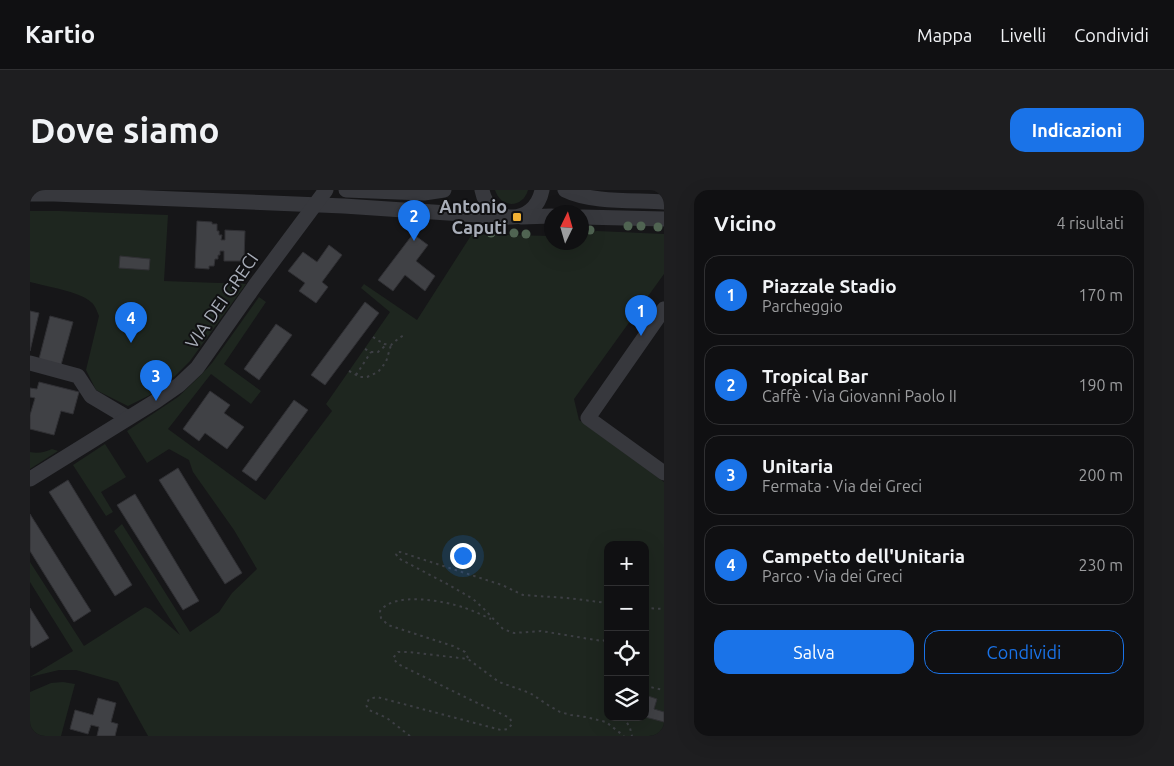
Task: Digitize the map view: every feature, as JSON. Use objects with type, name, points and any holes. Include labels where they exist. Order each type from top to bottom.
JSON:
[{"type":"street","name":"VIA DEI GRECI","points":[[30,479],[156,401],[179,385],[197,368],[256,284],[326,190]]},
{"type":"street","points":[[346,190],[424,193],[444,190]]},
{"type":"street","points":[[482,190],[483,196],[492,210],[512,217],[524,215],[532,210],[541,197],[542,190]]},
{"type":"street","points":[[566,190],[575,195],[597,199],[664,202]]},
{"type":"street","points":[[30,194],[316,205],[512,217],[544,216]]},
{"type":"street","points":[[589,216],[664,219]]},
{"type":"street","points":[[664,309],[588,418],[664,473]]},
{"type":"street","points":[[30,365],[78,376],[91,396],[128,418]]},
{"type":"path","points":[[349,371],[360,377],[367,377],[378,372],[386,362],[391,345],[406,334]]},
{"type":"path","points":[[373,337],[384,344],[391,345]]},
{"type":"path","points":[[364,349],[378,352],[385,346],[384,344]]},
{"type":"path","points":[[356,375],[371,352]]},
{"type":"path","points":[[604,603],[523,595],[502,585],[397,552],[396,554],[398,558],[473,599],[503,629],[514,633],[541,631],[604,640]]},
{"type":"path","points":[[493,620],[465,608],[426,600],[394,601],[384,606],[380,611],[381,618],[388,625],[453,646],[465,652],[468,658],[500,682],[530,693],[560,712],[606,722],[624,736]]},
{"type":"path","points":[[649,608],[664,609]]},
{"type":"path","points":[[410,736],[387,718],[369,710],[366,705],[369,699],[377,697],[501,730],[508,729],[512,724],[510,718],[398,664],[393,658],[398,652],[408,652],[468,658]]},
{"type":"path","points":[[649,687],[664,690]]},
{"type":"path","points":[[626,721],[632,736]]},
{"type":"shaded area","points":[[495,190],[528,190],[522,200],[512,204],[502,201]]},
{"type":"shaded area","points":[[30,211],[168,215],[164,281],[246,284],[190,361],[175,376],[150,395],[128,406],[96,390],[86,370],[99,316],[94,305],[79,295],[30,282]]},
{"type":"shaded area","points":[[597,231],[664,234],[664,274],[574,399],[579,420],[664,482],[664,736],[148,736],[118,682],[76,670],[59,670],[30,677],[73,651],[30,582],[30,562],[84,646],[145,607],[150,609],[180,635],[114,531],[122,524],[190,632],[219,612],[232,593],[257,569],[234,530],[193,472],[189,460],[169,449],[147,463],[127,431],[178,397],[200,376],[212,363],[259,297],[266,302],[224,364],[261,391],[251,404],[211,374],[168,429],[265,500],[332,411],[326,404],[390,312],[361,288],[364,284],[417,320],[472,234],[544,236],[544,250],[589,250],[589,233]]},
{"type":"shaded area","points":[[105,444],[126,477],[101,492],[113,512],[106,516],[73,465]]},
{"type":"shaded area","points":[[52,449],[58,451],[30,469],[30,452],[36,453]]},
{"type":"shaded area","points":[[51,683],[75,684],[61,736],[30,736],[30,692]]},
{"type":"building","points":[[197,221],[217,224],[217,231],[219,231],[219,235],[222,235],[221,240],[225,240],[225,230],[245,231],[244,261],[224,261],[224,251],[220,251],[218,259],[215,259],[214,266],[209,266],[209,269],[195,268]]},
{"type":"building","points":[[413,234],[428,245],[416,261],[435,276],[425,291],[405,275],[393,291],[378,280]]},
{"type":"building","points":[[329,245],[342,255],[322,282],[328,287],[316,303],[299,291],[305,283],[288,271],[303,252],[317,262]]},
{"type":"building","points":[[120,256],[150,259],[149,270],[119,268]]},
{"type":"building","points":[[365,302],[379,313],[325,385],[311,375]]},
{"type":"building","points":[[30,311],[39,313],[30,351]]},
{"type":"building","points":[[50,316],[73,322],[61,365],[39,359]]},
{"type":"building","points":[[276,324],[292,335],[259,380],[244,369]]},
{"type":"building","points":[[39,382],[79,392],[73,414],[61,411],[54,435],[30,429],[30,415],[35,398],[30,397],[30,388],[37,389]]},
{"type":"building","points":[[210,391],[230,405],[224,413],[244,427],[227,449],[205,433],[199,441],[183,429]]},
{"type":"building","points":[[294,400],[308,410],[256,481],[242,471]]},
{"type":"building","points":[[178,468],[242,573],[225,584],[159,480]]},
{"type":"building","points":[[68,480],[132,585],[115,596],[49,492]]},
{"type":"building","points":[[135,494],[199,601],[183,610],[117,505]]},
{"type":"building","points":[[30,514],[91,611],[74,622],[30,551]]},
{"type":"building","points":[[30,608],[49,638],[32,648],[30,644]]},
{"type":"building","points":[[649,696],[657,699],[654,709],[664,712],[664,722],[649,718]]},
{"type":"building","points":[[98,698],[116,703],[111,722],[118,724],[115,736],[97,736],[99,727],[91,725],[88,734],[70,729],[75,710],[93,715]]},
{"type":"place","name":"Antonio Caputi","points":[[517,217]]},
{"type":"place","name":"Tropical Bar","points":[[414,241]]},
{"type":"place","name":"Piazzale Stadio","points":[[641,336]]},
{"type":"place","name":"Campetto dell'Unitaria","points":[[131,343]]},
{"type":"place","name":"Unitaria","points":[[156,401]]}]
